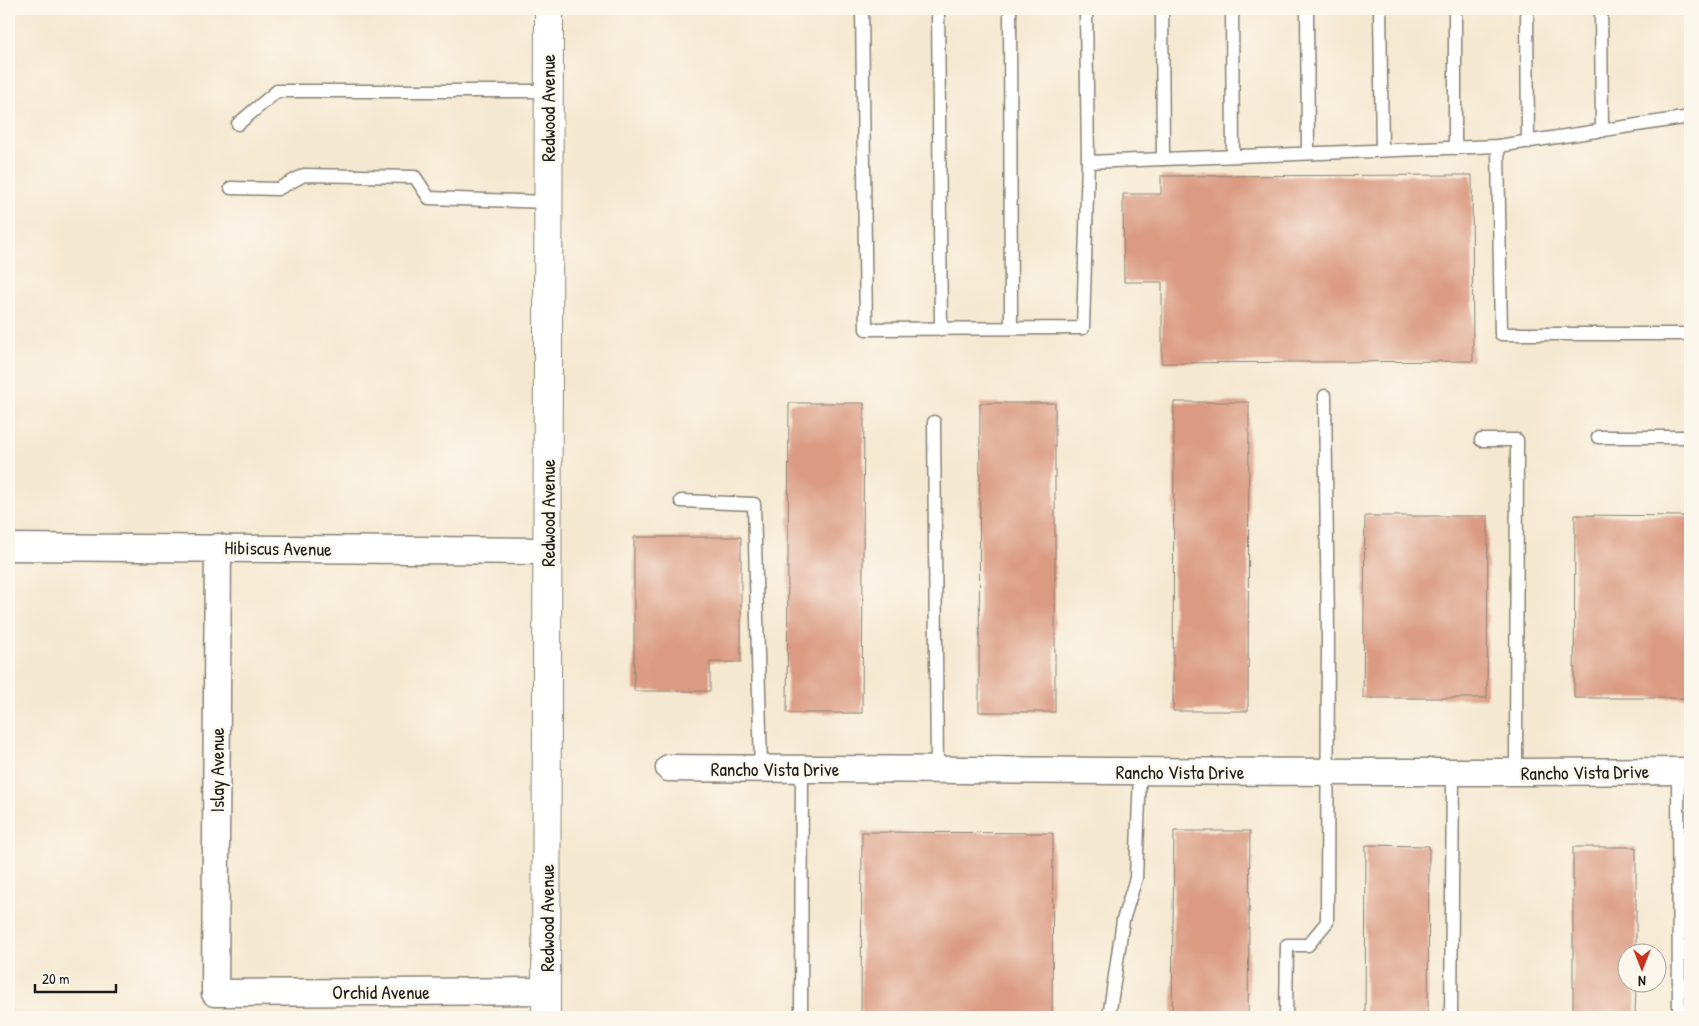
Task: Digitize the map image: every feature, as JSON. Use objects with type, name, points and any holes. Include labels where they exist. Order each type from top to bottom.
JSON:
[{"type":"street","name":"Redwood Avenue","points":[[546,1004],[549,9]]},
{"type":"street","name":"Hibiscus Avenue","points":[[9,547],[548,551]]},
{"type":"street","name":"Islay Avenue","points":[[215,993],[218,548]]},
{"type":"street","name":"Rancho Vista Drive","points":[[669,768],[1140,772],[1516,773],[1684,771]]},
{"type":"street","name":"Orchid Avenue","points":[[215,993],[546,1004]]},
{"type":"lane","points":[[862,9],[866,329],[1084,328],[1088,162],[1086,9]]},
{"type":"lane","points":[[938,9],[941,329]]},
{"type":"lane","points":[[1010,9],[1011,328]]},
{"type":"lane","points":[[1162,9],[1163,159]]},
{"type":"lane","points":[[1232,9],[1233,156]]},
{"type":"lane","points":[[1307,9],[1308,153]]},
{"type":"lane","points":[[1380,9],[1382,150]]},
{"type":"lane","points":[[1455,9],[1455,148]]},
{"type":"lane","points":[[1527,9],[1528,142]]},
{"type":"lane","points":[[1601,9],[1602,130]]},
{"type":"lane","points":[[238,124],[277,90],[548,91]]},
{"type":"lane","points":[[1088,162],[1498,146],[1690,117]]},
{"type":"lane","points":[[1498,146],[1501,334],[1690,334]]},
{"type":"lane","points":[[231,188],[278,189],[304,175],[415,177],[429,198],[548,202]]},
{"type":"lane","points":[[1286,1017],[1287,945],[1308,945],[1327,922],[1328,772],[1325,396]]},
{"type":"lane","points":[[934,422],[937,769]]},
{"type":"lane","points":[[1598,437],[1690,437]]},
{"type":"lane","points":[[1481,440],[1517,440],[1516,773]]},
{"type":"lane","points":[[681,501],[754,504],[760,768]]},
{"type":"lane","points":[[801,1017],[802,769]]},
{"type":"lane","points":[[1679,1017],[1684,771]]},
{"type":"lane","points":[[1109,1017],[1123,920],[1136,878],[1140,772]]},
{"type":"lane","points":[[1451,1017],[1453,772]]},
{"type":"building","points":[[1472,175],[1473,361],[1162,363],[1162,282],[1124,282],[1123,194],[1161,194],[1161,176]]},
{"type":"building","points":[[1174,402],[1249,402],[1248,711],[1173,711]]},
{"type":"building","points":[[789,403],[864,403],[862,713],[787,713]]},
{"type":"building","points":[[980,403],[1055,403],[1055,712],[979,712]]},
{"type":"building","points":[[1575,515],[1690,516],[1690,698],[1574,698]]},
{"type":"building","points":[[1365,516],[1488,516],[1487,698],[1363,698]]},
{"type":"building","points":[[634,537],[741,537],[741,662],[710,662],[710,691],[634,691]]},
{"type":"building","points":[[1174,831],[1250,831],[1248,1017],[1172,1017]]},
{"type":"building","points":[[862,832],[1053,833],[1052,1017],[861,1017]]},
{"type":"building","points":[[1366,845],[1429,846],[1428,1017],[1365,1017]]},
{"type":"building","points":[[1573,847],[1636,847],[1636,944],[1616,944],[1616,994],[1636,994],[1635,1017],[1573,1017]]}]
